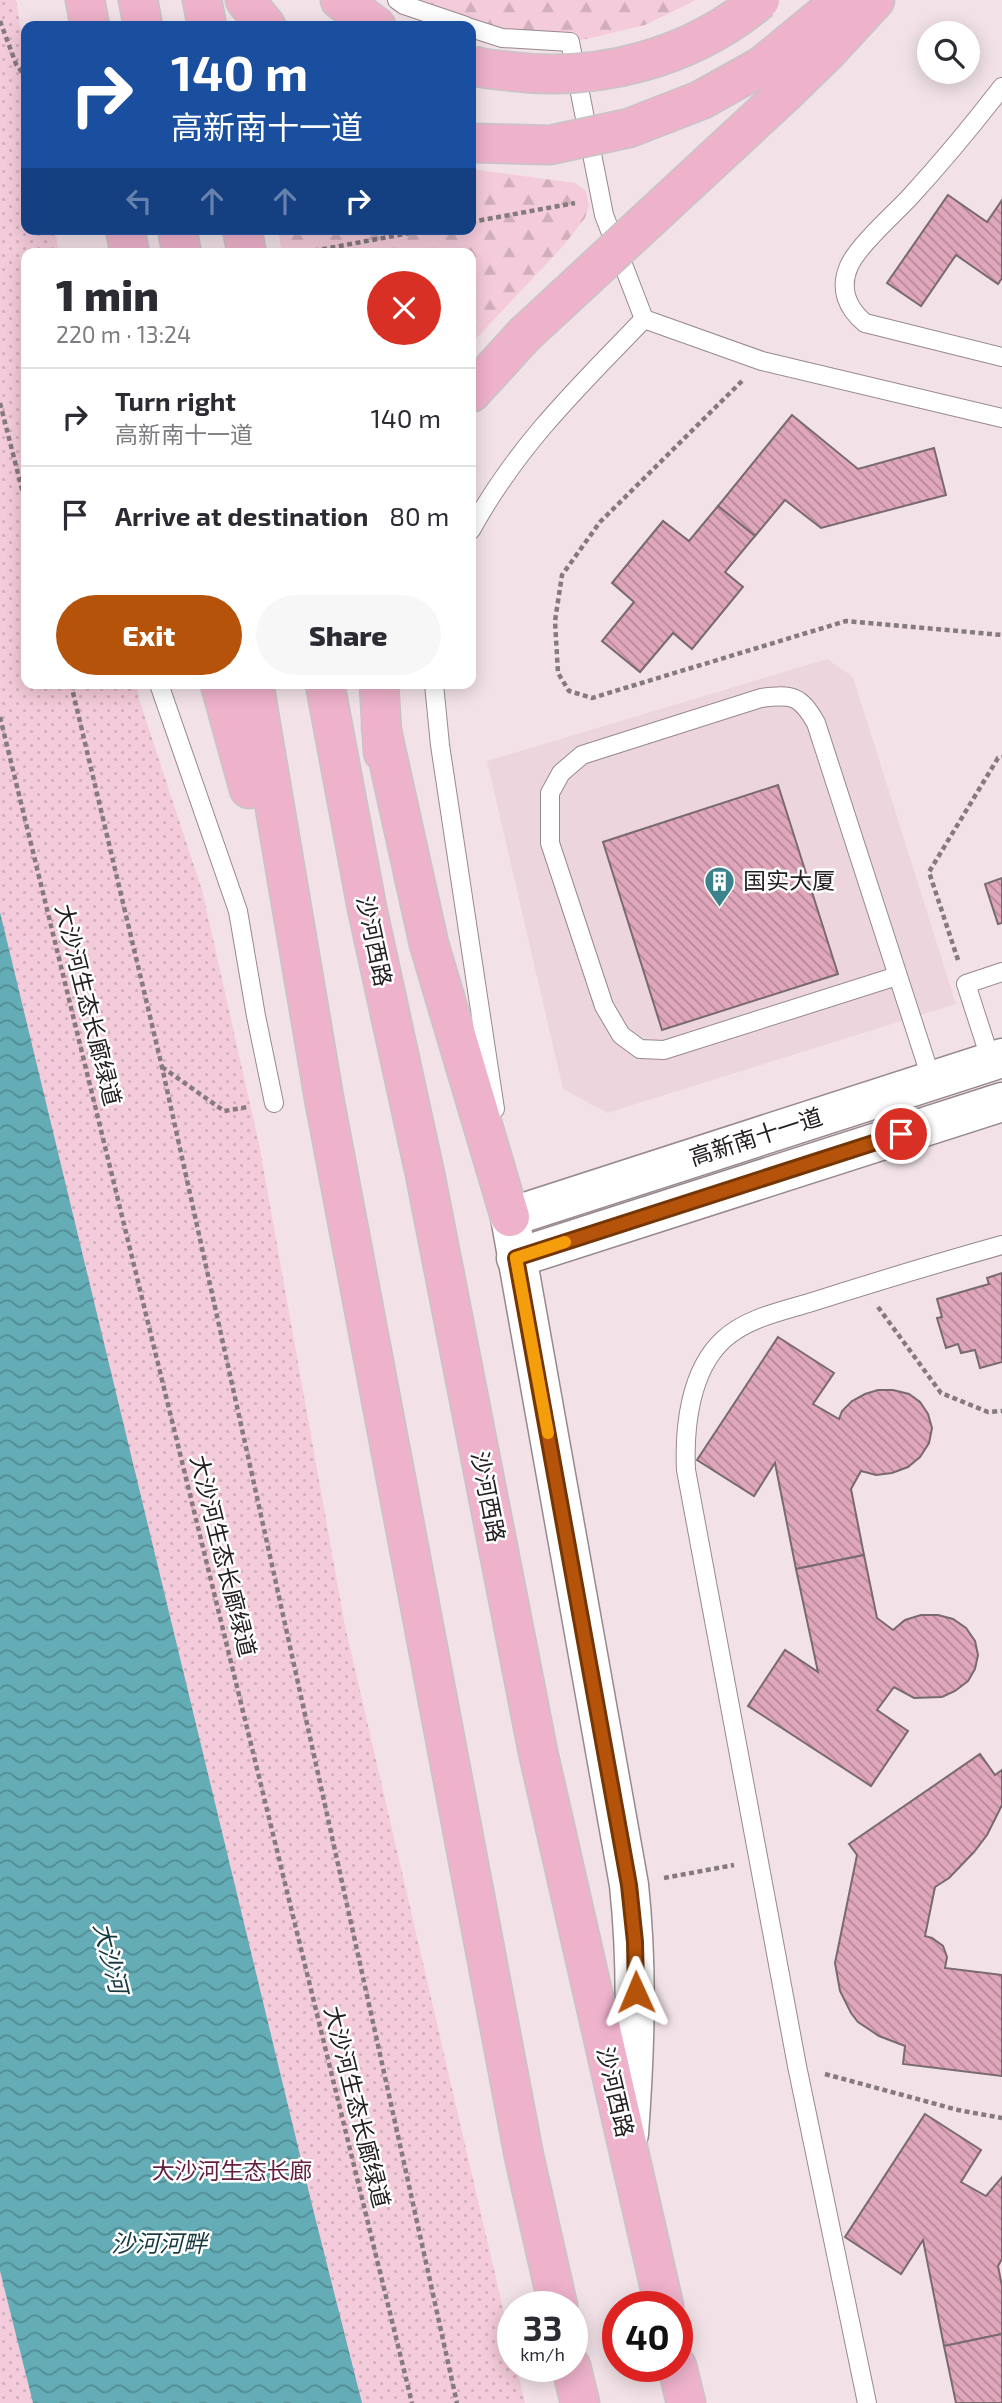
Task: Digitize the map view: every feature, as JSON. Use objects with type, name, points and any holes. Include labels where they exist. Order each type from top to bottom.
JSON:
[{"type":"main road","points":[[85,0],[89,21]]},
{"type":"main road","points":[[138,0],[142,21]]},
{"type":"main road","points":[[202,0],[206,21]]},
{"type":"main road","points":[[244,0],[262,21]]},
{"type":"main road","points":[[340,0],[369,21]]},
{"type":"main road","points":[[476,66],[534,74],[593,72],[643,62],[695,42],[744,13],[760,0]]},
{"type":"main road","points":[[476,388],[773,79],[842,0]]},
{"type":"main road","points":[[476,142],[550,145],[629,128],[701,100],[773,79],[845,33],[875,0]]},
{"type":"main road","points":[[221,689],[300,966]]},
{"type":"main road","points":[[255,689],[300,966],[519,2129],[555,2291]]},
{"type":"main road","name":"沙河西路","points":[[326,689],[367,908],[425,1174],[538,1752],[661,2291]]},
{"type":"main road","points":[[379,689],[425,1174]]},
{"type":"main road","points":[[381,727],[429,944],[510,1217]]},
{"type":"main road","points":[[575,2382],[580,2403]]},
{"type":"main road","points":[[681,2382],[686,2403]]},
{"type":"street","name":"高新南十一道","points":[[510,1217],[997,1059]]},
{"type":"street","name":"高新南十一道","points":[[516,1258],[1002,1102]]},
{"type":"street","points":[[510,1217],[629,1885],[635,1942],[636,1992],[628,2150]]},
{"type":"lane","points":[[397,0],[451,21]]},
{"type":"lane","points":[[476,30],[502,38],[570,42],[604,215],[644,319],[762,361],[1002,418]]},
{"type":"lane","points":[[1002,87],[957,146],[849,265],[844,285],[846,301],[865,323],[1002,356]]},
{"type":"lane","points":[[476,522],[508,468],[537,431],[644,319]]},
{"type":"lane","points":[[161,689],[237,911],[274,1103]]},
{"type":"lane","points":[[434,689],[440,745],[510,1217]]},
{"type":"lane","points":[[897,976],[664,1050],[640,1049],[621,1035],[604,1006],[550,843],[550,793],[561,772],[582,755],[761,698],[786,694],[806,705],[816,723],[932,1081]]},
{"type":"lane","points":[[997,1059],[966,984],[1002,972]]},
{"type":"lane","points":[[867,2403],[797,2066],[686,1470],[685,1441],[688,1418],[702,1370],[724,1338],[742,1326],[856,1288],[1002,1245]]},
{"type":"path","points":[[0,21],[21,71]]},
{"type":"path","points":[[476,221],[600,198]]},
{"type":"path","points":[[329,248],[399,235]]},
{"type":"path","points":[[762,361],[600,522],[562,575],[555,621],[558,673],[569,691],[592,698],[846,621],[1002,635]]},
{"type":"path","points":[[0,403],[21,485]]},
{"type":"path","points":[[72,689],[162,1067],[457,2403]]},
{"type":"path","name":"大沙河生态长廊绿道","points":[[0,717],[412,2403]]},
{"type":"path","points":[[966,984],[929,872],[998,758],[1002,757]]},
{"type":"path","points":[[162,1067],[224,1111],[274,1103]]},
{"type":"path","points":[[856,1288],[877,1305],[941,1393],[988,1412],[1002,1411]]},
{"type":"path","points":[[629,1885],[759,1861]]},
{"type":"path","points":[[797,2066],[919,2100],[1002,2118]]},
{"type":"shaded area","points":[[827,659],[853,677],[956,1004],[607,1113],[563,1089],[487,761]]},
{"type":"green space","name":"大沙河生态长廊","points":[[0,0],[16,0],[21,31],[21,235],[56,235],[58,248],[21,248],[21,689],[138,689],[202,890],[259,1144],[345,1626],[499,2291],[497,2382],[520,2382],[525,2403],[0,2403]]},
{"type":"green space","points":[[392,0],[696,0],[645,25],[582,40],[518,41],[476,27],[476,21],[457,21]]},
{"type":"green space","points":[[476,170],[575,183],[586,191],[589,205],[585,218],[563,246],[476,339],[476,248],[281,248],[279,235],[476,235]]},
{"type":"water","name":"沙河河畔","points":[[0,912],[362,2403],[33,2403],[0,2271]]},
{"type":"building","points":[[948,195],[987,222],[1002,200],[1002,278],[998,284],[956,255],[921,306],[887,283]]},
{"type":"building","points":[[792,415],[858,469],[934,448],[946,495],[821,528],[785,500],[755,536],[718,506]]},
{"type":"building","points":[[718,506],[755,536],[725,572],[743,587],[692,649],[673,633],[640,672],[602,641],[634,602],[612,583],[663,521],[689,541]]},
{"type":"building","name":"国实大厦","points":[[778,785],[838,974],[662,1030],[603,842]]},
{"type":"building","points":[[1002,878],[1002,923],[998,924],[985,884]]},
{"type":"building","points":[[1002,1273],[1002,1362],[980,1368],[975,1350],[961,1353],[958,1344],[946,1348],[937,1318],[942,1317],[937,1299],[989,1284],[987,1278]]},
{"type":"building","points":[[778,1337],[834,1373],[813,1404],[839,1419],[842,1411],[852,1401],[878,1390],[909,1394],[920,1402],[928,1414],[932,1428],[929,1443],[920,1457],[908,1467],[892,1473],[876,1475],[861,1471],[851,1489],[864,1555],[796,1569],[775,1463],[754,1496],[697,1460]]},
{"type":"building","points":[[864,1555],[877,1618],[893,1630],[905,1620],[921,1615],[938,1615],[953,1619],[966,1628],[975,1641],[978,1655],[975,1669],[968,1681],[942,1697],[914,1698],[894,1687],[877,1710],[908,1731],[871,1786],[748,1706],[785,1650],[818,1672],[796,1569]]},
{"type":"building","points":[[980,1754],[995,1775],[1002,1770],[1002,1805],[987,1835],[974,1852],[949,1878],[935,1887],[925,1936],[943,1946],[947,1957],[945,1968],[1002,1975],[1002,2076],[903,2064],[905,2046],[879,2036],[858,2022],[851,2013],[840,1991],[835,1963],[857,1855],[849,1844]]},
{"type":"building","points":[[925,2114],[981,2150],[961,2182],[986,2196],[1002,2177],[1002,2259],[998,2266],[1002,2286],[1002,2334],[944,2346],[923,2240],[901,2274],[845,2237]]},
{"type":"building","points":[[1002,2334],[1002,2403],[956,2403],[944,2346]]},
{"type":"slow traffic","points":[[548,1433],[516,1258],[565,1242]]},
{"type":"place","name":"国实大厦","points":[[720,908]]},
{"type":"route","points":[[636,1992],[635,1942],[629,1885],[516,1258],[901,1134]]},
{"type":"water label","name":"大沙河","points":[[110,1958]]}]
